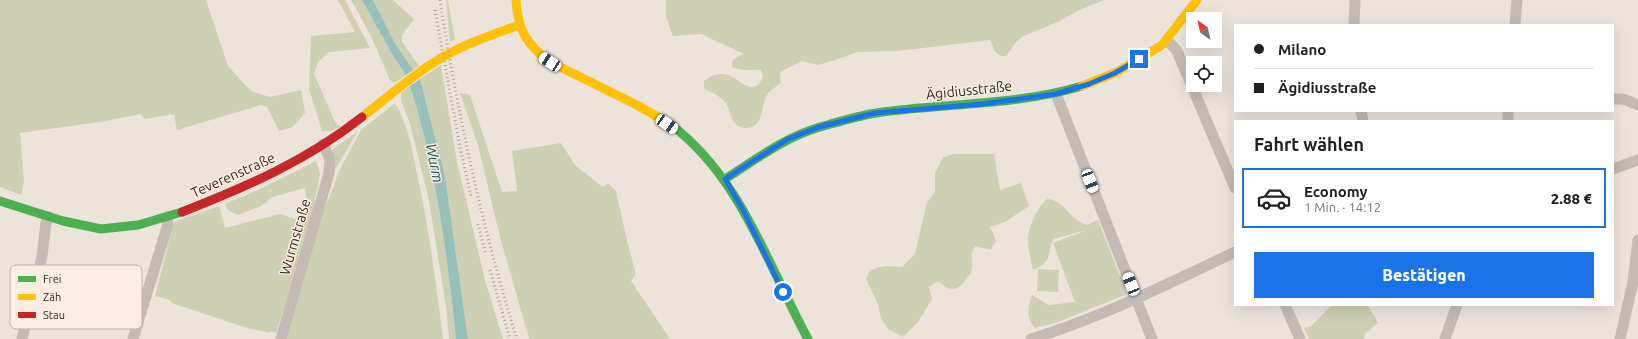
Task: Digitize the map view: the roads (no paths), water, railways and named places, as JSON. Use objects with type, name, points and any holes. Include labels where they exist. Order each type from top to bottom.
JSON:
[{"type":"street","points":[[516,0],[519,25],[527,43],[535,51],[550,62],[639,107],[679,132],[706,156],[725,179],[743,210],[792,312],[808,339]]},
{"type":"street","name":"Ägidiusstraße","points":[[725,179],[788,139],[819,127],[875,113],[982,104],[1056,94],[1089,84],[1115,73],[1151,52],[1167,40],[1197,0]]},
{"type":"street","points":[[1354,24],[1355,0]]},
{"type":"street","points":[[1515,24],[1517,0]]},
{"type":"street","name":"Teverenstraße","points":[[0,201],[49,217],[104,229],[134,226],[167,218],[218,199],[252,184],[294,162],[323,144],[448,54],[469,43],[519,25]]},
{"type":"street","points":[[1167,40],[1177,51],[1234,186]]},
{"type":"street","points":[[1056,94],[1152,339]]},
{"type":"street","points":[[1614,99],[1622,99],[1638,105]]},
{"type":"street","name":"Wurmstraße","points":[[281,339],[329,173],[330,159],[323,144]]},
{"type":"street","points":[[1614,170],[1638,160]]},
{"type":"street","points":[[40,265],[46,223],[49,217]]},
{"type":"street","points":[[142,309],[168,224],[167,218]]},
{"type":"street","points":[[1620,339],[1633,282],[1638,240]]},
{"type":"street","points":[[1030,339],[1063,328],[1136,298],[1234,252]]},
{"type":"street","points":[[1285,306],[1300,339]]},
{"type":"street","points":[[1445,339],[1457,306]]},
{"type":"street","points":[[22,339],[24,329]]},
{"type":"street","points":[[133,339],[136,329]]},
{"type":"water","points":[[362,0],[373,0],[396,45],[413,70],[406,75],[392,54]]},
{"type":"water","name":"Wurm","points":[[420,79],[445,176],[468,339],[456,339],[449,275],[434,179],[410,86]]},
{"type":"railway","points":[[440,0],[472,171],[504,297],[517,339]]},
{"type":"railway","points":[[435,10],[460,147],[471,196]]},
{"type":"railway","points":[[478,224],[486,255]]},
{"type":"railway","points":[[490,270],[510,339]]}]
